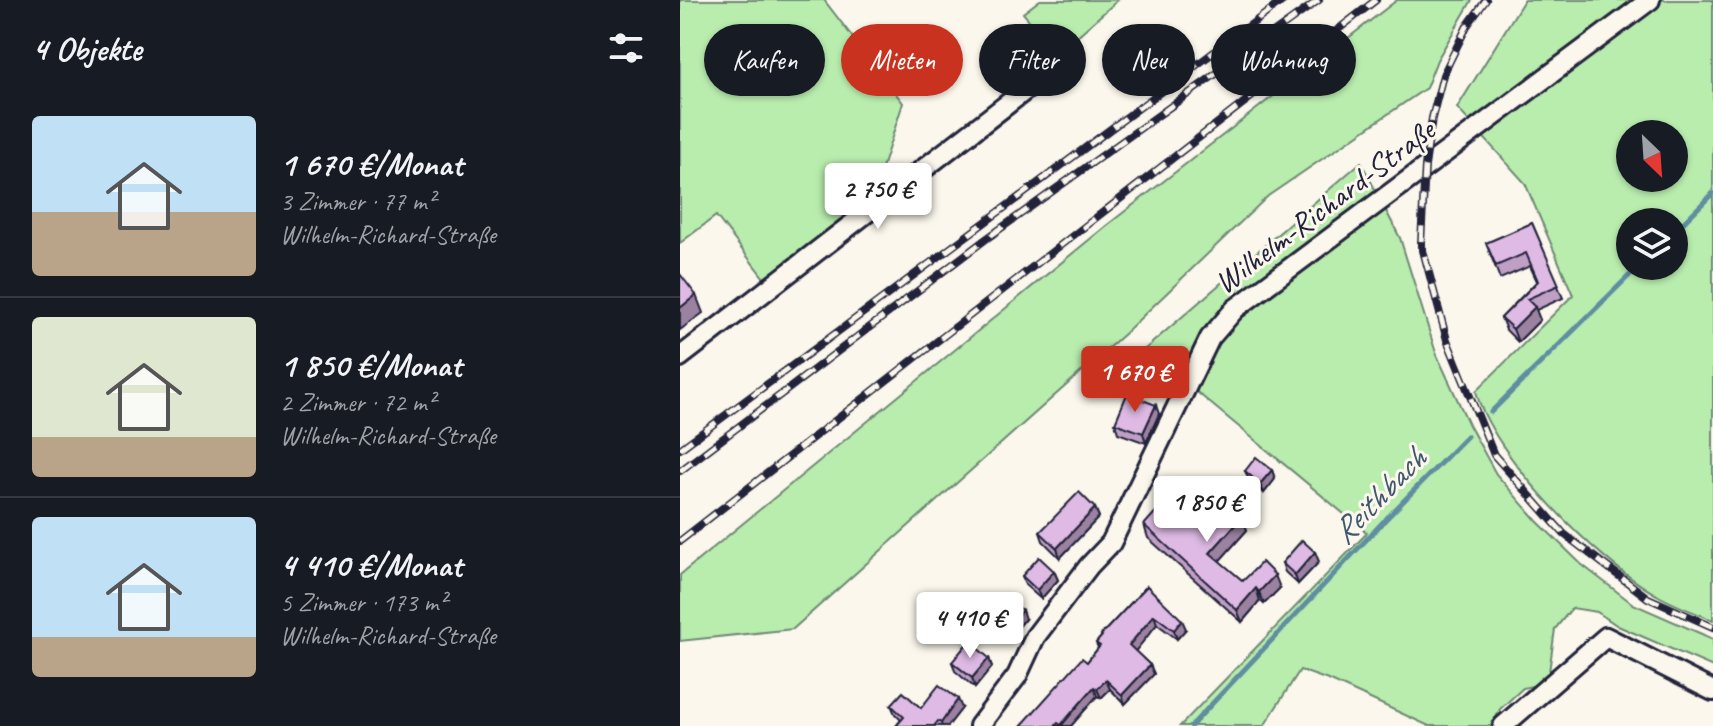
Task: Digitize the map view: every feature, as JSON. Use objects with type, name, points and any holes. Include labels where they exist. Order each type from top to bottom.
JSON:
[{"type":"street","name":"Wilhelm-Richard-Straße","points":[[979,726],[1017,676],[1035,637],[1089,566],[1111,543],[1210,338],[1221,322],[1650,0]]},
{"type":"street","points":[[680,357],[1018,96]]},
{"type":"street","points":[[1503,726],[1606,637],[1713,691]]},
{"type":"green space","points":[[680,0],[824,0],[842,24],[841,96],[898,96],[903,103],[871,202],[767,282],[716,216],[680,243]]},
{"type":"green space","points":[[1040,0],[1118,0],[1086,28],[1086,24],[1032,24],[1023,13]]},
{"type":"green space","points":[[1397,0],[1472,0],[1437,60],[1426,88],[1268,196],[1125,333],[793,629],[680,641],[680,575],[1106,226],[1273,96],[1356,96],[1356,32]]},
{"type":"green space","points":[[1524,0],[1713,0],[1713,620],[1657,595],[1606,559],[1550,505],[1502,445],[1486,417],[1476,391],[1573,295],[1525,183],[1457,108]]},
{"type":"green space","points":[[1361,162],[1400,238],[1436,353],[1469,425],[1496,474],[1537,521],[1581,564],[1633,604],[1713,639],[1713,667],[1618,626],[1597,612],[1572,608],[1555,629],[1549,672],[1537,685],[1523,688],[1500,709],[1491,726],[1429,726],[1300,670],[1264,726],[1180,726],[1367,533],[1145,349]]},
{"type":"building","points":[[1532,223],[1559,285],[1527,299],[1535,307],[1513,329],[1501,318],[1538,281],[1526,253],[1496,266],[1486,243]]},
{"type":"building","points":[[680,274],[696,295],[680,308]]},
{"type":"building","points":[[1127,394],[1156,405],[1143,433],[1115,423]]},
{"type":"building","points":[[1256,457],[1272,470],[1260,484],[1245,471]]},
{"type":"building","points":[[1216,485],[1233,500],[1229,505],[1242,517],[1210,553],[1243,581],[1262,562],[1275,575],[1259,592],[1256,588],[1237,610],[1144,525],[1167,499],[1187,517]]},
{"type":"building","points":[[1079,492],[1095,508],[1057,548],[1040,532]]},
{"type":"building","points":[[1302,540],[1315,552],[1295,575],[1282,563]]},
{"type":"building","points":[[1039,557],[1054,571],[1037,590],[1022,576]]},
{"type":"building","points":[[1147,586],[1182,620],[1174,630],[1154,615],[1129,645],[1150,665],[1122,695],[1106,680],[1097,689],[1094,687],[1061,725],[1021,726],[1082,658],[1087,662],[1100,646],[1096,643],[1101,635]]},
{"type":"building","points":[[1007,598],[1022,610],[1004,632],[989,620]]},
{"type":"building","points":[[969,641],[989,658],[972,678],[952,662]]},
{"type":"building","points":[[939,685],[958,699],[941,723],[938,721],[934,726],[896,726],[904,717],[891,705],[903,692],[921,708]]},
{"type":"waterway","name":"Reithbach","points":[[1688,218],[1713,193]]},
{"type":"waterway","name":"Reithbach","points":[[1491,412],[1625,280]]},
{"type":"waterway","name":"Reithbach","points":[[1191,726],[1467,436]]},
{"type":"railway","points":[[680,449],[1284,0]]},
{"type":"railway","points":[[680,471],[986,239],[1319,0]]},
{"type":"railway","points":[[680,541],[1376,0]]},
{"type":"railway","points":[[1486,0],[1467,26],[1443,75],[1432,118],[1425,166],[1421,243],[1447,340],[1494,455],[1564,534],[1648,598],[1713,627]]}]
